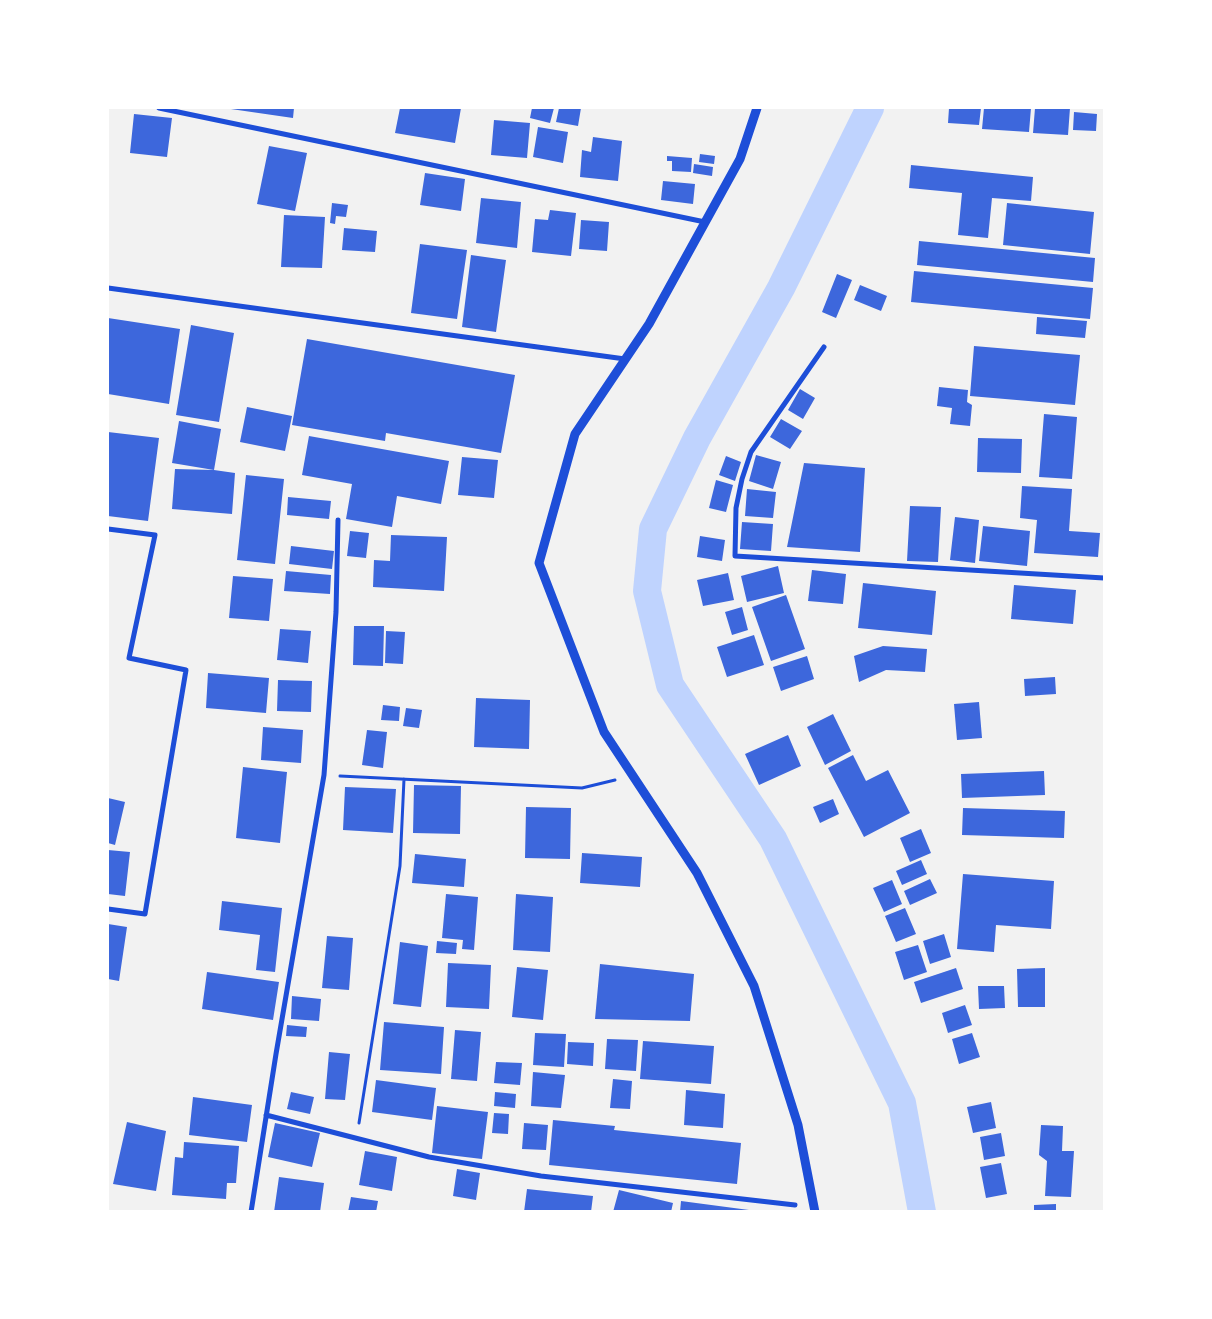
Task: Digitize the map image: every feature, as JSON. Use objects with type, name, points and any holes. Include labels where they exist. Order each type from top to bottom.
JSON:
[{"type":"street","points":[[159,108],[705,222]]},
{"type":"street","points":[[757,108],[740,159],[649,324],[575,434],[539,563],[604,732],[697,873],[754,986],[798,1125],[815,1212]]},
{"type":"street","points":[[108,288],[626,359]]},
{"type":"street","points":[[824,347],[751,452],[742,479],[736,508],[735,556],[1104,578]]},
{"type":"street","points":[[251,1212],[324,775],[336,612],[338,520]]},
{"type":"street","points":[[108,529],[155,535],[129,658],[186,670],[145,914],[108,909]]},
{"type":"street","points":[[266,1115],[429,1157],[541,1176],[795,1205]]},
{"type":"path","points":[[324,775],[582,788],[633,776]]},
{"type":"path","points":[[357,1138],[400,866],[404,779]]},
{"type":"building","points":[[224,108],[294,108],[293,118]]},
{"type":"building","points":[[400,108],[461,108],[455,143],[395,133]]},
{"type":"building","points":[[532,108],[554,108],[550,123],[530,118]]},
{"type":"building","points":[[559,108],[581,108],[578,126],[556,122]]},
{"type":"building","points":[[949,108],[981,108],[979,125],[948,123]]},
{"type":"building","points":[[984,108],[1031,108],[1029,132],[982,129]]},
{"type":"building","points":[[1035,108],[1070,108],[1068,135],[1033,133]]},
{"type":"building","points":[[1074,112],[1097,114],[1096,131],[1073,130]]},
{"type":"building","points":[[134,114],[172,118],[167,157],[130,153]]},
{"type":"building","points":[[494,120],[530,123],[527,158],[491,155]]},
{"type":"building","points":[[538,127],[568,132],[563,163],[533,157]]},
{"type":"building","points":[[593,137],[622,141],[618,181],[580,177],[582,150],[591,152]]},
{"type":"building","points":[[269,146],[307,153],[295,211],[257,204]]},
{"type":"building","points":[[700,154],[715,156],[714,164],[699,162]]},
{"type":"building","points":[[667,156],[692,158],[691,172],[672,171],[672,161],[667,161]]},
{"type":"building","points":[[694,164],[713,167],[712,176],[693,173]]},
{"type":"building","points":[[911,165],[1033,177],[1031,201],[992,198],[988,238],[958,235],[962,193],[909,188]]},
{"type":"building","points":[[425,173],[465,179],[461,211],[420,205]]},
{"type":"building","points":[[663,181],[695,184],[693,204],[661,200]]},
{"type":"building","points":[[481,198],[521,202],[517,248],[476,243]]},
{"type":"building","points":[[332,203],[348,205],[346,217],[336,216],[335,224],[330,223]]},
{"type":"building","points":[[1007,203],[1094,212],[1090,254],[1003,245]]},
{"type":"building","points":[[550,210],[576,213],[571,256],[532,252],[535,219],[548,220]]},
{"type":"building","points":[[284,215],[325,217],[322,268],[281,267]]},
{"type":"building","points":[[581,220],[609,222],[607,251],[579,249]]},
{"type":"building","points":[[344,228],[377,231],[375,252],[342,250]]},
{"type":"building","points":[[919,241],[1095,258],[1093,282],[917,265]]},
{"type":"building","points":[[420,244],[467,250],[457,319],[411,313]]},
{"type":"building","points":[[471,255],[506,260],[496,332],[462,327]]},
{"type":"building","points":[[914,271],[1093,288],[1090,319],[911,302]]},
{"type":"building","points":[[837,274],[852,280],[836,318],[822,312]]},
{"type":"building","points":[[860,285],[887,296],[881,311],[854,300]]},
{"type":"building","points":[[1037,317],[1087,321],[1085,338],[1036,334]]},
{"type":"building","points":[[108,318],[180,329],[169,404],[108,394]]},
{"type":"building","points":[[191,325],[234,333],[219,422],[176,415]]},
{"type":"building","points":[[307,339],[515,375],[501,453],[386,433],[385,441],[292,425]]},
{"type":"building","points":[[974,346],[1080,355],[1075,405],[970,396]]},
{"type":"building","points":[[939,387],[968,390],[967,402],[972,405],[970,426],[950,424],[952,408],[937,406]]},
{"type":"building","points":[[800,389],[815,398],[803,419],[788,410]]},
{"type":"building","points":[[247,407],[292,416],[285,451],[240,442]]},
{"type":"building","points":[[1044,414],[1077,417],[1072,479],[1039,477]]},
{"type":"building","points":[[781,419],[802,431],[790,449],[770,437]]},
{"type":"building","points":[[179,421],[221,429],[214,470],[172,463]]},
{"type":"building","points":[[108,432],[159,438],[148,521],[108,516]]},
{"type":"building","points":[[309,436],[449,461],[441,504],[397,496],[392,527],[346,519],[352,484],[302,475]]},
{"type":"building","points":[[978,438],[1022,439],[1021,473],[977,472]]},
{"type":"building","points":[[756,455],[781,462],[773,489],[749,481]]},
{"type":"building","points":[[726,456],[741,462],[735,481],[719,475]]},
{"type":"building","points":[[462,457],[498,460],[494,498],[458,495]]},
{"type":"building","points":[[804,463],[865,468],[860,552],[787,547]]},
{"type":"building","points":[[175,469],[214,470],[235,473],[232,514],[172,509]]},
{"type":"building","points":[[246,475],[284,479],[275,564],[237,560]]},
{"type":"building","points":[[716,480],[733,485],[726,512],[709,508]]},
{"type":"building","points":[[1022,486],[1072,489],[1069,531],[1100,533],[1098,557],[1034,553],[1037,520],[1020,518]]},
{"type":"building","points":[[747,489],[776,492],[773,518],[745,516]]},
{"type":"building","points":[[288,497],[331,501],[329,519],[287,515]]},
{"type":"building","points":[[910,506],[941,507],[938,562],[907,561]]},
{"type":"building","points":[[955,517],[979,520],[975,563],[950,560]]},
{"type":"building","points":[[742,522],[773,524],[771,551],[740,549]]},
{"type":"building","points":[[983,526],[1030,531],[1027,566],[979,561]]},
{"type":"building","points":[[350,531],[369,533],[366,558],[347,556]]},
{"type":"building","points":[[391,535],[447,537],[444,591],[373,587],[374,560],[390,561]]},
{"type":"building","points":[[700,536],[725,540],[722,561],[697,557]]},
{"type":"building","points":[[291,546],[334,551],[332,569],[289,564]]},
{"type":"building","points":[[778,566],[784,593],[747,602],[741,576]]},
{"type":"building","points":[[812,570],[846,574],[843,604],[808,601]]},
{"type":"building","points":[[286,571],[331,575],[330,594],[284,591]]},
{"type":"building","points":[[728,573],[734,600],[703,606],[697,580]]},
{"type":"building","points":[[233,576],[273,579],[269,621],[229,618]]},
{"type":"building","points":[[863,583],[936,591],[932,635],[858,628]]},
{"type":"building","points":[[1014,585],[1076,590],[1073,624],[1011,619]]},
{"type":"building","points":[[786,595],[805,649],[771,661],[752,607]]},
{"type":"building","points":[[742,607],[748,630],[732,635],[725,612]]},
{"type":"building","points":[[354,626],[384,626],[383,666],[353,665]]},
{"type":"building","points":[[280,629],[311,631],[308,663],[277,660]]},
{"type":"building","points":[[386,631],[405,632],[403,664],[385,663]]},
{"type":"building","points":[[754,635],[764,665],[727,677],[717,647]]},
{"type":"building","points":[[883,646],[927,649],[925,672],[886,670],[859,682],[854,656]]},
{"type":"building","points":[[807,656],[814,679],[781,691],[773,667]]},
{"type":"building","points":[[208,673],[269,678],[266,713],[206,708]]},
{"type":"building","points":[[1055,677],[1056,694],[1025,696],[1024,679]]},
{"type":"building","points":[[278,680],[312,681],[311,712],[277,711]]},
{"type":"building","points":[[476,698],[530,700],[529,749],[474,747]]},
{"type":"building","points":[[979,702],[982,738],[957,740],[954,704]]},
{"type":"building","points":[[383,705],[400,707],[399,721],[381,720]]},
{"type":"building","points":[[406,708],[422,710],[419,728],[403,726]]},
{"type":"building","points":[[833,714],[851,751],[825,765],[807,727]]},
{"type":"building","points":[[263,727],[303,730],[301,763],[261,760]]},
{"type":"building","points":[[367,730],[387,732],[383,768],[362,765]]},
{"type":"building","points":[[788,735],[801,766],[759,785],[745,754]]},
{"type":"building","points":[[853,755],[866,781],[888,770],[910,813],[864,837],[828,768]]},
{"type":"building","points":[[243,767],[287,772],[280,843],[236,838]]},
{"type":"building","points":[[1044,771],[1045,795],[962,798],[961,774]]},
{"type":"building","points":[[414,785],[461,786],[460,834],[413,833]]},
{"type":"building","points":[[345,787],[396,789],[393,833],[343,830]]},
{"type":"building","points":[[108,798],[125,802],[115,845],[108,843]]},
{"type":"building","points":[[833,799],[839,814],[820,823],[813,807]]},
{"type":"building","points":[[526,807],[571,808],[570,859],[525,858]]},
{"type":"building","points":[[963,808],[1065,811],[1064,838],[962,835]]},
{"type":"building","points":[[921,829],[931,853],[910,862],[900,838]]},
{"type":"building","points":[[108,850],[130,852],[125,896],[108,894]]},
{"type":"building","points":[[582,853],[642,857],[640,887],[580,883]]},
{"type":"building","points":[[415,854],[466,859],[464,887],[412,883]]},
{"type":"building","points":[[921,860],[927,874],[902,885],[896,871]]},
{"type":"building","points":[[963,874],[1054,881],[1051,929],[996,925],[994,952],[957,949]]},
{"type":"building","points":[[930,879],[937,893],[910,905],[904,891]]},
{"type":"building","points":[[892,880],[902,904],[884,912],[873,888]]},
{"type":"building","points":[[446,894],[478,897],[474,950],[462,949],[463,940],[442,938]]},
{"type":"building","points":[[516,894],[553,897],[550,952],[513,950]]},
{"type":"building","points":[[222,901],[282,908],[275,972],[256,970],[260,935],[219,930]]},
{"type":"building","points":[[905,908],[916,934],[896,942],[885,916]]},
{"type":"building","points":[[108,924],[127,927],[119,981],[108,979]]},
{"type":"building","points":[[944,934],[951,957],[930,964],[923,941]]},
{"type":"building","points":[[327,936],[353,938],[349,990],[322,988]]},
{"type":"building","points":[[437,941],[457,943],[456,954],[436,953]]},
{"type":"building","points":[[400,942],[428,946],[421,1007],[393,1004]]},
{"type":"building","points":[[918,945],[927,972],[904,980],[895,952]]},
{"type":"building","points":[[448,963],[491,965],[489,1009],[446,1007]]},
{"type":"building","points":[[600,964],[694,974],[690,1021],[595,1019]]},
{"type":"building","points":[[517,967],[548,970],[543,1020],[512,1017]]},
{"type":"building","points":[[956,968],[963,989],[921,1003],[914,982]]},
{"type":"building","points":[[1045,968],[1045,1007],[1018,1007],[1017,969]]},
{"type":"building","points":[[207,972],[279,982],[273,1020],[202,1009]]},
{"type":"building","points":[[978,986],[1004,986],[1005,1008],[979,1009]]},
{"type":"building","points":[[292,996],[321,999],[319,1021],[291,1019]]},
{"type":"building","points":[[965,1005],[972,1025],[948,1033],[942,1013]]},
{"type":"building","points":[[384,1022],[444,1027],[441,1074],[380,1070]]},
{"type":"building","points":[[287,1025],[307,1027],[306,1037],[286,1036]]},
{"type":"building","points":[[455,1030],[481,1032],[477,1081],[451,1079]]},
{"type":"building","points":[[535,1033],[566,1034],[564,1067],[533,1065]]},
{"type":"building","points":[[972,1033],[980,1057],[959,1064],[952,1039]]},
{"type":"building","points":[[607,1039],[638,1040],[636,1071],[605,1069]]},
{"type":"building","points":[[643,1041],[714,1046],[711,1084],[640,1079]]},
{"type":"building","points":[[568,1042],[594,1043],[593,1066],[567,1064]]},
{"type":"building","points":[[329,1052],[350,1054],[345,1100],[325,1099]]},
{"type":"building","points":[[496,1062],[522,1063],[520,1085],[494,1083]]},
{"type":"building","points":[[533,1072],[565,1075],[561,1108],[531,1106]]},
{"type":"building","points":[[613,1079],[632,1081],[630,1109],[610,1108]]},
{"type":"building","points":[[376,1080],[436,1088],[432,1120],[372,1112]]},
{"type":"building","points":[[686,1090],[725,1094],[723,1128],[684,1125]]},
{"type":"building","points":[[291,1092],[314,1097],[310,1114],[287,1109]]},
{"type":"building","points":[[495,1092],[516,1094],[515,1108],[494,1106]]},
{"type":"building","points":[[193,1097],[252,1105],[247,1142],[189,1135]]},
{"type":"building","points":[[991,1102],[996,1128],[973,1133],[967,1107]]},
{"type":"building","points":[[437,1106],[488,1112],[482,1159],[432,1153]]},
{"type":"building","points":[[494,1113],[509,1114],[508,1134],[492,1133]]},
{"type":"building","points":[[553,1120],[615,1126],[614,1130],[741,1143],[737,1184],[549,1165]]},
{"type":"building","points":[[127,1122],[166,1131],[156,1191],[113,1184]]},
{"type":"building","points":[[275,1123],[320,1133],[312,1167],[268,1157]]},
{"type":"building","points":[[524,1123],[548,1125],[546,1150],[522,1149]]},
{"type":"building","points":[[1041,1125],[1063,1126],[1062,1151],[1074,1151],[1071,1197],[1045,1196],[1047,1161],[1039,1155]]},
{"type":"building","points":[[1001,1133],[1005,1156],[984,1160],[980,1137]]},
{"type":"building","points":[[184,1142],[239,1146],[236,1183],[227,1183],[226,1199],[172,1195],[175,1157],[183,1158]]},
{"type":"building","points":[[365,1151],[397,1157],[392,1191],[359,1185]]},
{"type":"building","points":[[1001,1163],[1007,1194],[986,1198],[980,1167]]},
{"type":"building","points":[[457,1169],[480,1173],[476,1200],[453,1196]]},
{"type":"building","points":[[279,1177],[324,1183],[320,1212],[274,1212]]},
{"type":"building","points":[[527,1189],[593,1196],[591,1212],[524,1212]]},
{"type":"building","points":[[619,1190],[673,1203],[671,1212],[613,1212]]},
{"type":"building","points":[[351,1197],[378,1201],[376,1212],[348,1212]]},
{"type":"building","points":[[681,1201],[749,1210],[748,1212],[680,1212]]},
{"type":"building","points":[[1056,1204],[1056,1212],[1034,1212],[1034,1205]]},
{"type":"waterway","points":[[870,108],[781,288],[697,438],[653,529],[647,591],[670,685],[773,839],[902,1103],[922,1212]]}]
